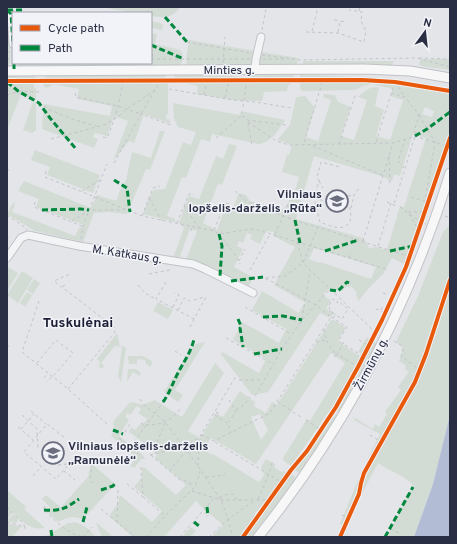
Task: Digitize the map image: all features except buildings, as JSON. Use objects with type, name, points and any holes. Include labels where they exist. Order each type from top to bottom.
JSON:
[{"type":"main road","name":"Minties g.","points":[[12,68],[396,70],[450,78]]},
{"type":"main road","name":"Žirmūnų g.","points":[[258,537],[319,454],[372,364],[395,318],[415,272],[450,173]]},
{"type":"street","points":[[7,10],[11,14],[12,29]]},
{"type":"street","points":[[255,70],[261,35]]},
{"type":"street","name":"M. Katkaus g.","points":[[7,258],[19,241],[26,235],[80,246],[193,264],[253,293]]},
{"type":"path","points":[[312,32],[318,7]]},
{"type":"path","points":[[359,12],[360,7]]},
{"type":"path","points":[[261,35],[266,9]]},
{"type":"path","points":[[306,32],[338,32],[364,42],[366,31],[361,21],[362,12],[349,10]]},
{"type":"path","points":[[334,20],[347,22]]},
{"type":"path","points":[[338,32],[340,21]]},
{"type":"path","points":[[223,70],[223,49],[225,37]]},
{"type":"path","points":[[187,42],[257,57],[288,59]]},
{"type":"path","points":[[152,59],[223,59],[257,57],[301,60],[417,58],[450,59]]},
{"type":"path","points":[[417,58],[450,67]]},
{"type":"path","points":[[204,95],[207,80]]},
{"type":"path","points":[[243,107],[247,80]]},
{"type":"path","points":[[304,142],[323,80]]},
{"type":"path","points":[[103,137],[107,138],[115,119],[123,81]]},
{"type":"path","points":[[114,163],[160,81]]},
{"type":"path","points":[[225,99],[229,81]]},
{"type":"path","points":[[376,143],[395,82],[419,115],[435,142],[425,201]]},
{"type":"path","points":[[169,89],[225,99],[256,102],[291,108]]},
{"type":"path","points":[[51,139],[97,126],[115,119],[155,90]]},
{"type":"path","points":[[7,95],[20,91],[39,92]]},
{"type":"path","points":[[75,93],[76,97],[118,106],[173,126]]},
{"type":"path","points":[[339,144],[356,93]]},
{"type":"path","points":[[391,93],[405,97]]},
{"type":"path","points":[[39,103],[50,110],[83,123],[97,126]]},
{"type":"path","points":[[216,138],[242,116],[242,112]]},
{"type":"path","points":[[394,204],[415,136],[415,129],[419,115]]},
{"type":"path","points":[[242,116],[276,141],[289,145],[393,142],[415,136],[447,146]]},
{"type":"path","points":[[247,121],[286,125]]},
{"type":"path","points":[[247,121],[252,146]]},
{"type":"path","points":[[405,138],[398,161],[405,168]]},
{"type":"path","points":[[363,241],[393,142]]},
{"type":"path","points":[[312,145],[383,175]]},
{"type":"path","points":[[389,156],[390,186]]},
{"type":"path","points":[[323,188],[316,177],[321,162],[340,167]]},
{"type":"path","points":[[80,246],[83,226],[107,164]]},
{"type":"path","points":[[46,171],[45,177],[94,196],[124,210],[163,221],[214,231],[219,234],[239,262],[245,250]]},
{"type":"path","points":[[82,191],[100,180]]},
{"type":"path","points":[[319,180],[314,198],[320,222],[340,229],[346,226],[350,221],[350,208],[354,195],[360,187]]},
{"type":"path","points":[[142,216],[153,188],[160,186]]},
{"type":"path","points":[[236,191],[246,202],[296,221],[410,257]]},
{"type":"path","points":[[177,224],[188,194],[194,195]]},
{"type":"path","points":[[348,196],[354,195]]},
{"type":"path","points":[[411,197],[429,203]]},
{"type":"path","points":[[149,198],[163,221]]},
{"type":"path","points":[[314,198],[350,208]]},
{"type":"path","points":[[274,235],[290,200]]},
{"type":"path","points":[[35,202],[34,207],[83,226]]},
{"type":"path","points":[[387,202],[396,206]]},
{"type":"path","points":[[214,231],[225,203],[230,204]]},
{"type":"path","points":[[377,246],[391,203]]},
{"type":"path","points":[[184,206],[200,228]]},
{"type":"path","points":[[400,207],[422,223]]},
{"type":"path","points":[[72,222],[89,210],[124,210]]},
{"type":"path","points":[[407,212],[426,212]]},
{"type":"path","points":[[407,212],[419,230]]},
{"type":"path","points":[[445,216],[448,217],[450,214]]},
{"type":"path","points":[[7,215],[26,228]]},
{"type":"path","points":[[318,227],[303,263],[284,276],[264,277],[316,305],[332,318],[347,327],[340,338],[340,342],[364,356]]},
{"type":"path","points":[[219,234],[251,229],[386,269]]},
{"type":"path","points":[[250,270],[270,234]]},
{"type":"path","points":[[7,236],[10,242]]},
{"type":"path","points":[[296,242],[303,263],[376,333]]},
{"type":"path","points":[[349,258],[351,252]]},
{"type":"path","points":[[149,274],[170,270]]},
{"type":"path","points":[[302,320],[310,270]]},
{"type":"path","points":[[50,283],[70,274]]},
{"type":"path","points":[[54,281],[114,327],[115,332],[68,389]]},
{"type":"path","points":[[156,299],[166,282]]},
{"type":"path","points":[[62,287],[64,285],[67,286]]},
{"type":"path","points":[[138,285],[145,293],[194,319]]},
{"type":"path","points":[[255,396],[263,380],[292,334],[302,320],[330,290]]},
{"type":"path","points":[[172,308],[179,295],[174,293]]},
{"type":"path","points":[[383,293],[388,295]]},
{"type":"path","points":[[190,327],[207,297],[194,300]]},
{"type":"path","points":[[178,310],[184,298],[190,301]]},
{"type":"path","points":[[333,299],[348,309],[342,319],[336,315],[329,310],[330,308],[328,307],[333,299]]},
{"type":"path","points":[[39,301],[22,352],[108,424]]},
{"type":"path","points":[[380,311],[382,306]]},
{"type":"path","points":[[245,307],[292,334]]},
{"type":"path","points":[[376,309],[386,313]]},
{"type":"path","points":[[214,441],[270,413],[324,328],[336,315]]},
{"type":"path","points":[[324,328],[326,340],[332,351],[358,367]]},
{"type":"path","points":[[226,338],[273,364]]},
{"type":"path","points":[[36,363],[56,340],[73,353],[57,372],[46,382]]},
{"type":"path","points":[[316,342],[326,340]]},
{"type":"path","points":[[359,340],[369,346]]},
{"type":"path","points":[[394,341],[402,346],[403,349],[401,356],[420,370]]},
{"type":"path","points":[[333,356],[335,357],[344,342]]},
{"type":"path","points":[[7,344],[10,349]]},
{"type":"path","points":[[175,351],[181,355]]},
{"type":"path","points":[[44,378],[48,373]]},
{"type":"path","points":[[194,486],[186,481],[180,480],[150,455],[183,447],[199,438],[236,376]]},
{"type":"path","points":[[239,380],[263,380]]},
{"type":"path","points":[[228,423],[236,410],[244,405],[250,397]]},
{"type":"path","points":[[140,399],[142,404],[165,422],[206,477],[220,499],[233,537]]},
{"type":"path","points":[[229,400],[236,410]]},
{"type":"path","points":[[134,442],[162,402]]},
{"type":"path","points":[[277,402],[302,418]]},
{"type":"path","points":[[141,423],[145,426],[158,425],[175,415],[180,408]]},
{"type":"path","points":[[31,411],[64,437]]},
{"type":"path","points":[[215,411],[220,414]]},
{"type":"path","points":[[21,429],[34,414]]},
{"type":"path","points":[[214,414],[228,423],[231,433]]},
{"type":"path","points":[[22,415],[37,429],[38,448]]},
{"type":"path","points":[[306,420],[321,430]]},
{"type":"path","points":[[125,432],[131,422]]},
{"type":"path","points":[[155,454],[158,440],[165,422]]},
{"type":"path","points":[[47,424],[24,452],[56,479],[69,464]]},
{"type":"path","points":[[18,427],[34,440]]},
{"type":"path","points":[[201,435],[257,465],[283,483]]},
{"type":"path","points":[[198,466],[201,435]]},
{"type":"path","points":[[370,435],[382,442]]},
{"type":"path","points":[[119,438],[146,460]]},
{"type":"path","points":[[169,471],[187,451]]},
{"type":"path","points":[[58,465],[74,462],[82,453]]},
{"type":"path","points":[[258,500],[273,460]]},
{"type":"path","points":[[93,483],[90,480],[92,465],[94,463]]},
{"type":"path","points":[[33,476],[42,467]]},
{"type":"path","points":[[141,467],[143,497]]},
{"type":"path","points":[[192,492],[200,469]]},
{"type":"path","points":[[64,471],[75,480]]},
{"type":"path","points":[[206,477],[225,474]]},
{"type":"path","points":[[127,484],[165,516]]},
{"type":"path","points":[[118,490],[118,522]]},
{"type":"path","points":[[146,537],[187,494],[192,492],[220,499],[270,500]]},
{"type":"path","points":[[220,499],[224,495],[234,494],[238,500]]},
{"type":"path","points":[[180,537],[214,498]]},
{"type":"path","points":[[210,537],[228,519],[254,500]]},
{"type":"path","points":[[45,506],[43,509],[69,532],[83,537],[92,527]]},
{"type":"path","points":[[7,507],[23,523],[26,531]]},
{"type":"path","points":[[101,509],[135,537]]},
{"type":"path","points":[[342,515],[349,518]]},
{"type":"path","points":[[7,522],[25,527]]},
{"type":"path","points":[[390,529],[401,534]]},
{"type":"shaded area","points":[[102,7],[180,7],[171,15],[160,17],[152,16],[152,12],[129,12]]},
{"type":"shaded area","points":[[152,21],[163,24],[162,30],[152,28]]},
{"type":"shaded area","points":[[7,31],[9,31],[10,49],[8,66],[7,66]]},
{"type":"shaded area","points":[[152,33],[157,34],[155,44],[180,50],[183,55],[181,65],[19,66],[18,64],[152,64]]},
{"type":"shaded area","points":[[189,40],[298,58],[297,65],[187,65],[186,58]]},
{"type":"shaded area","points":[[421,59],[450,59],[450,70],[421,66],[419,64]]},
{"type":"shaded area","points":[[303,61],[394,61],[392,65],[303,65]]},
{"type":"shaded area","points":[[7,75],[34,75],[36,79],[7,79]]},
{"type":"shaded area","points":[[45,75],[166,75],[166,78],[45,79]]},
{"type":"shaded area","points":[[174,75],[229,75],[244,77],[253,75],[294,75],[294,78],[174,78]]},
{"type":"shaded area","points":[[300,75],[371,77],[430,84],[429,86],[371,79],[300,78]]},
{"type":"shaded area","points":[[291,82],[290,85],[288,85],[287,91],[264,92],[262,101],[233,100],[197,94],[198,86],[184,83]]},
{"type":"shaded area","points":[[300,82],[367,82],[411,85],[450,93],[450,132],[404,264],[392,258],[383,274],[366,291],[359,301],[356,295],[357,293],[351,286],[349,288],[347,286],[343,290],[327,290],[323,295],[331,301],[326,308],[336,314],[328,317],[320,313],[268,392],[252,395],[221,354],[222,352],[259,373],[266,359],[233,340],[242,322],[279,343],[286,329],[252,310],[262,291],[299,313],[303,305],[306,303],[274,285],[295,247],[273,236],[274,232],[266,231],[260,244],[250,239],[252,235],[247,233],[243,243],[239,241],[237,246],[243,249],[234,267],[253,277],[248,288],[186,260],[197,231],[190,229],[179,259],[173,258],[184,228],[179,223],[189,196],[199,199],[216,156],[223,159],[229,144],[237,146],[222,185],[218,184],[203,223],[217,230],[226,206],[233,208],[239,193],[246,195],[250,201],[283,209],[293,198],[299,177],[282,172],[287,155],[289,155],[292,145],[277,140],[290,125],[296,97],[305,96],[315,108],[306,137],[318,141],[331,100],[323,97],[324,94],[335,95],[338,102],[351,107],[341,136],[354,140],[367,100],[358,97],[363,92],[370,88],[379,87],[375,106],[384,110],[376,136],[390,140],[403,100],[391,96],[393,89],[372,84],[355,90],[303,91],[300,89]],"holes":[[[425,107],[434,111],[432,117],[422,114]],[[413,134],[426,138],[404,207],[400,206],[387,250],[377,247],[369,248],[363,238],[296,219],[314,156],[381,176],[392,181],[394,174],[400,176]],[[314,248],[376,267],[371,279],[309,259]]]},
{"type":"shaded area","points":[[7,83],[34,83],[34,88],[36,89],[36,100],[21,94],[7,130]]},
{"type":"shaded area","points":[[168,83],[168,114],[166,115],[167,120],[169,119],[171,124],[144,114],[134,143],[129,141],[113,161],[128,121],[114,116],[107,136],[95,133],[93,137],[98,139],[94,148],[42,129],[44,104],[110,116],[112,106],[77,99],[79,89],[53,84],[49,87],[44,87],[43,84]]},
{"type":"shaded area","points":[[33,102],[36,103],[36,130],[32,133],[23,130]]},
{"type":"shaded area","points":[[173,103],[240,115],[241,111],[285,120],[271,139],[263,143],[258,144],[212,134],[210,142],[201,139],[186,178],[182,177],[167,216],[175,219],[175,222],[143,214],[149,198],[154,190],[165,189],[183,142],[191,145],[196,132],[178,127],[174,118]]},
{"type":"shaded area","points":[[160,131],[165,131],[150,170],[146,169],[127,214],[109,212],[94,213],[83,242],[35,231],[7,214],[13,203],[15,203],[12,212],[75,236],[79,228],[84,225],[36,207],[39,199],[18,191],[24,181],[91,208],[97,195],[117,200],[120,190],[126,180],[132,152],[151,158]]},
{"type":"shaded area","points":[[35,150],[100,175],[93,193],[47,175],[50,167],[31,160]]},
{"type":"shaded area","points":[[450,225],[450,415],[433,484],[414,537],[387,537],[413,485],[405,478],[378,463],[345,526],[340,524],[358,480],[380,434],[354,420],[355,418],[373,429],[375,424],[379,427],[387,414],[385,412],[401,390],[398,387],[409,372],[405,369],[406,366],[399,361],[403,349],[402,346],[396,342],[418,296],[443,232]]},
{"type":"shaded area","points":[[8,267],[18,273],[7,291],[7,269]]},
{"type":"shaded area","points":[[22,271],[33,278],[18,303],[7,295]]},
{"type":"shaded area","points":[[34,279],[40,283],[33,294],[27,290]]},
{"type":"shaded area","points":[[27,292],[32,295],[25,307],[20,303]]},
{"type":"shaded area","points":[[158,302],[173,310],[168,319],[153,311]]},
{"type":"shaded area","points":[[331,320],[334,320],[346,328],[339,338],[340,343],[361,357],[342,393],[291,466],[284,461],[283,458],[307,419],[310,421],[345,363],[331,353],[256,464],[211,438],[203,449],[259,482],[264,475],[261,467],[266,459],[275,464],[275,468],[282,472],[287,472],[269,500],[255,513],[254,520],[240,537],[211,537],[223,525],[210,514],[203,514],[206,511],[196,501],[164,537],[133,537],[109,516],[118,503],[120,495],[152,522],[162,511],[134,487],[142,477],[142,468],[144,467],[176,495],[186,485],[155,458],[158,454],[129,432],[131,427],[135,430],[147,419],[138,413],[141,409],[137,406],[130,415],[128,413],[125,417],[129,420],[119,436],[144,456],[134,468],[130,466],[136,457],[111,436],[114,430],[113,422],[129,403],[133,402],[142,405],[155,400],[182,417],[215,363],[224,373],[188,431],[200,438],[216,413],[223,417],[240,391],[255,402],[254,406],[266,413],[272,402],[277,405]],"holes":[[[260,414],[268,430],[261,440],[251,417]]]},
{"type":"shaded area","points":[[117,333],[120,346],[126,347],[121,382],[118,376],[122,347],[115,346],[101,363],[104,366],[102,369],[99,367],[100,362],[97,359]]},
{"type":"shaded area","points":[[367,337],[371,339],[363,355],[358,352]]},
{"type":"shaded area","points":[[205,342],[175,390],[183,395],[178,402],[164,392],[187,355],[196,344]]},
{"type":"shaded area","points":[[374,342],[377,343],[362,368],[362,371],[360,372],[340,411],[337,412],[335,418],[301,471],[298,472],[294,470],[337,408]]},
{"type":"shaded area","points":[[128,356],[143,356],[153,362],[150,367],[146,364],[145,360],[137,359],[137,364],[129,364]]},
{"type":"shaded area","points":[[128,369],[136,369],[141,373],[139,376],[133,372],[127,382]]},
{"type":"shaded area","points":[[91,463],[115,484],[82,519],[70,518],[58,522],[47,511],[50,507],[42,499],[46,495],[61,507],[88,477]]},
{"type":"shaded area","points":[[291,474],[296,478],[251,537],[245,537]]},
{"type":"shaded area","points":[[7,490],[26,507],[24,509],[45,528],[40,529],[31,527],[23,522],[13,512],[7,519]]},
{"type":"shaded area","points":[[13,514],[19,519],[16,523],[7,521]]},
{"type":"shaded area","points":[[75,522],[81,524],[95,537],[45,537],[68,523]]},
{"type":"shaded area","points":[[7,523],[21,527],[12,537],[7,537]]},
{"type":"shaded area","points":[[97,523],[113,537],[102,537]]},
{"type":"shaded area","points":[[191,527],[196,531],[190,537],[182,537]]},
{"type":"water","points":[[450,415],[450,537],[414,537],[433,484]]},
{"type":"marked path","points":[[7,10],[11,14],[12,29]]},
{"type":"marked path","points":[[7,10],[24,10]]},
{"type":"marked path","points":[[165,17],[187,42]]},
{"type":"marked path","points":[[152,45],[184,59]]},
{"type":"marked path","points":[[14,64],[14,71]]},
{"type":"marked path","points":[[7,82],[18,91],[39,103],[76,149]]},
{"type":"marked path","points":[[415,136],[450,112]]},
{"type":"marked path","points":[[114,180],[127,188],[130,212]]},
{"type":"marked path","points":[[42,210],[89,210]]},
{"type":"marked path","points":[[295,220],[300,243]]},
{"type":"marked path","points":[[219,234],[222,246],[220,276]]},
{"type":"marked path","points":[[325,251],[358,240]]},
{"type":"marked path","points":[[390,251],[413,246]]},
{"type":"marked path","points":[[231,281],[263,277]]},
{"type":"marked path","points":[[330,290],[338,291],[347,282],[349,283]]},
{"type":"marked path","points":[[263,317],[283,316],[302,320]]},
{"type":"marked path","points":[[238,319],[241,326],[243,347]]},
{"type":"marked path","points":[[163,402],[189,354],[194,339]]},
{"type":"marked path","points":[[254,354],[282,349]]},
{"type":"marked path","points":[[113,430],[123,434]]},
{"type":"marked path","points":[[101,490],[113,486],[116,482]]},
{"type":"marked path","points":[[385,537],[413,487]]},
{"type":"marked path","points":[[44,510],[63,509],[79,499]]},
{"type":"marked path","points":[[83,522],[87,507]]},
{"type":"marked path","points":[[207,507],[208,516]]},
{"type":"marked path","points":[[194,522],[199,526]]},
{"type":"marked path","points":[[51,530],[52,537]]},
{"type":"cycle path","points":[[7,81],[362,80],[395,82],[450,91]]},
{"type":"cycle path","points":[[243,537],[291,470],[307,451],[336,407],[358,367],[382,320],[406,267],[450,138]]},
{"type":"cycle path","points":[[340,537],[359,494],[364,473],[415,382],[426,354],[450,280]]},
{"type":"place","name":"Vilniaus lopšelis-darželis „Rūta“","points":[[337,201]]},
{"type":"place","name":"Vilniaus lopšelis-darželis „Ramunėlė“","points":[[53,453]]},
{"type":"district","name":"Tuskulėnai","points":[[78,322]]}]
